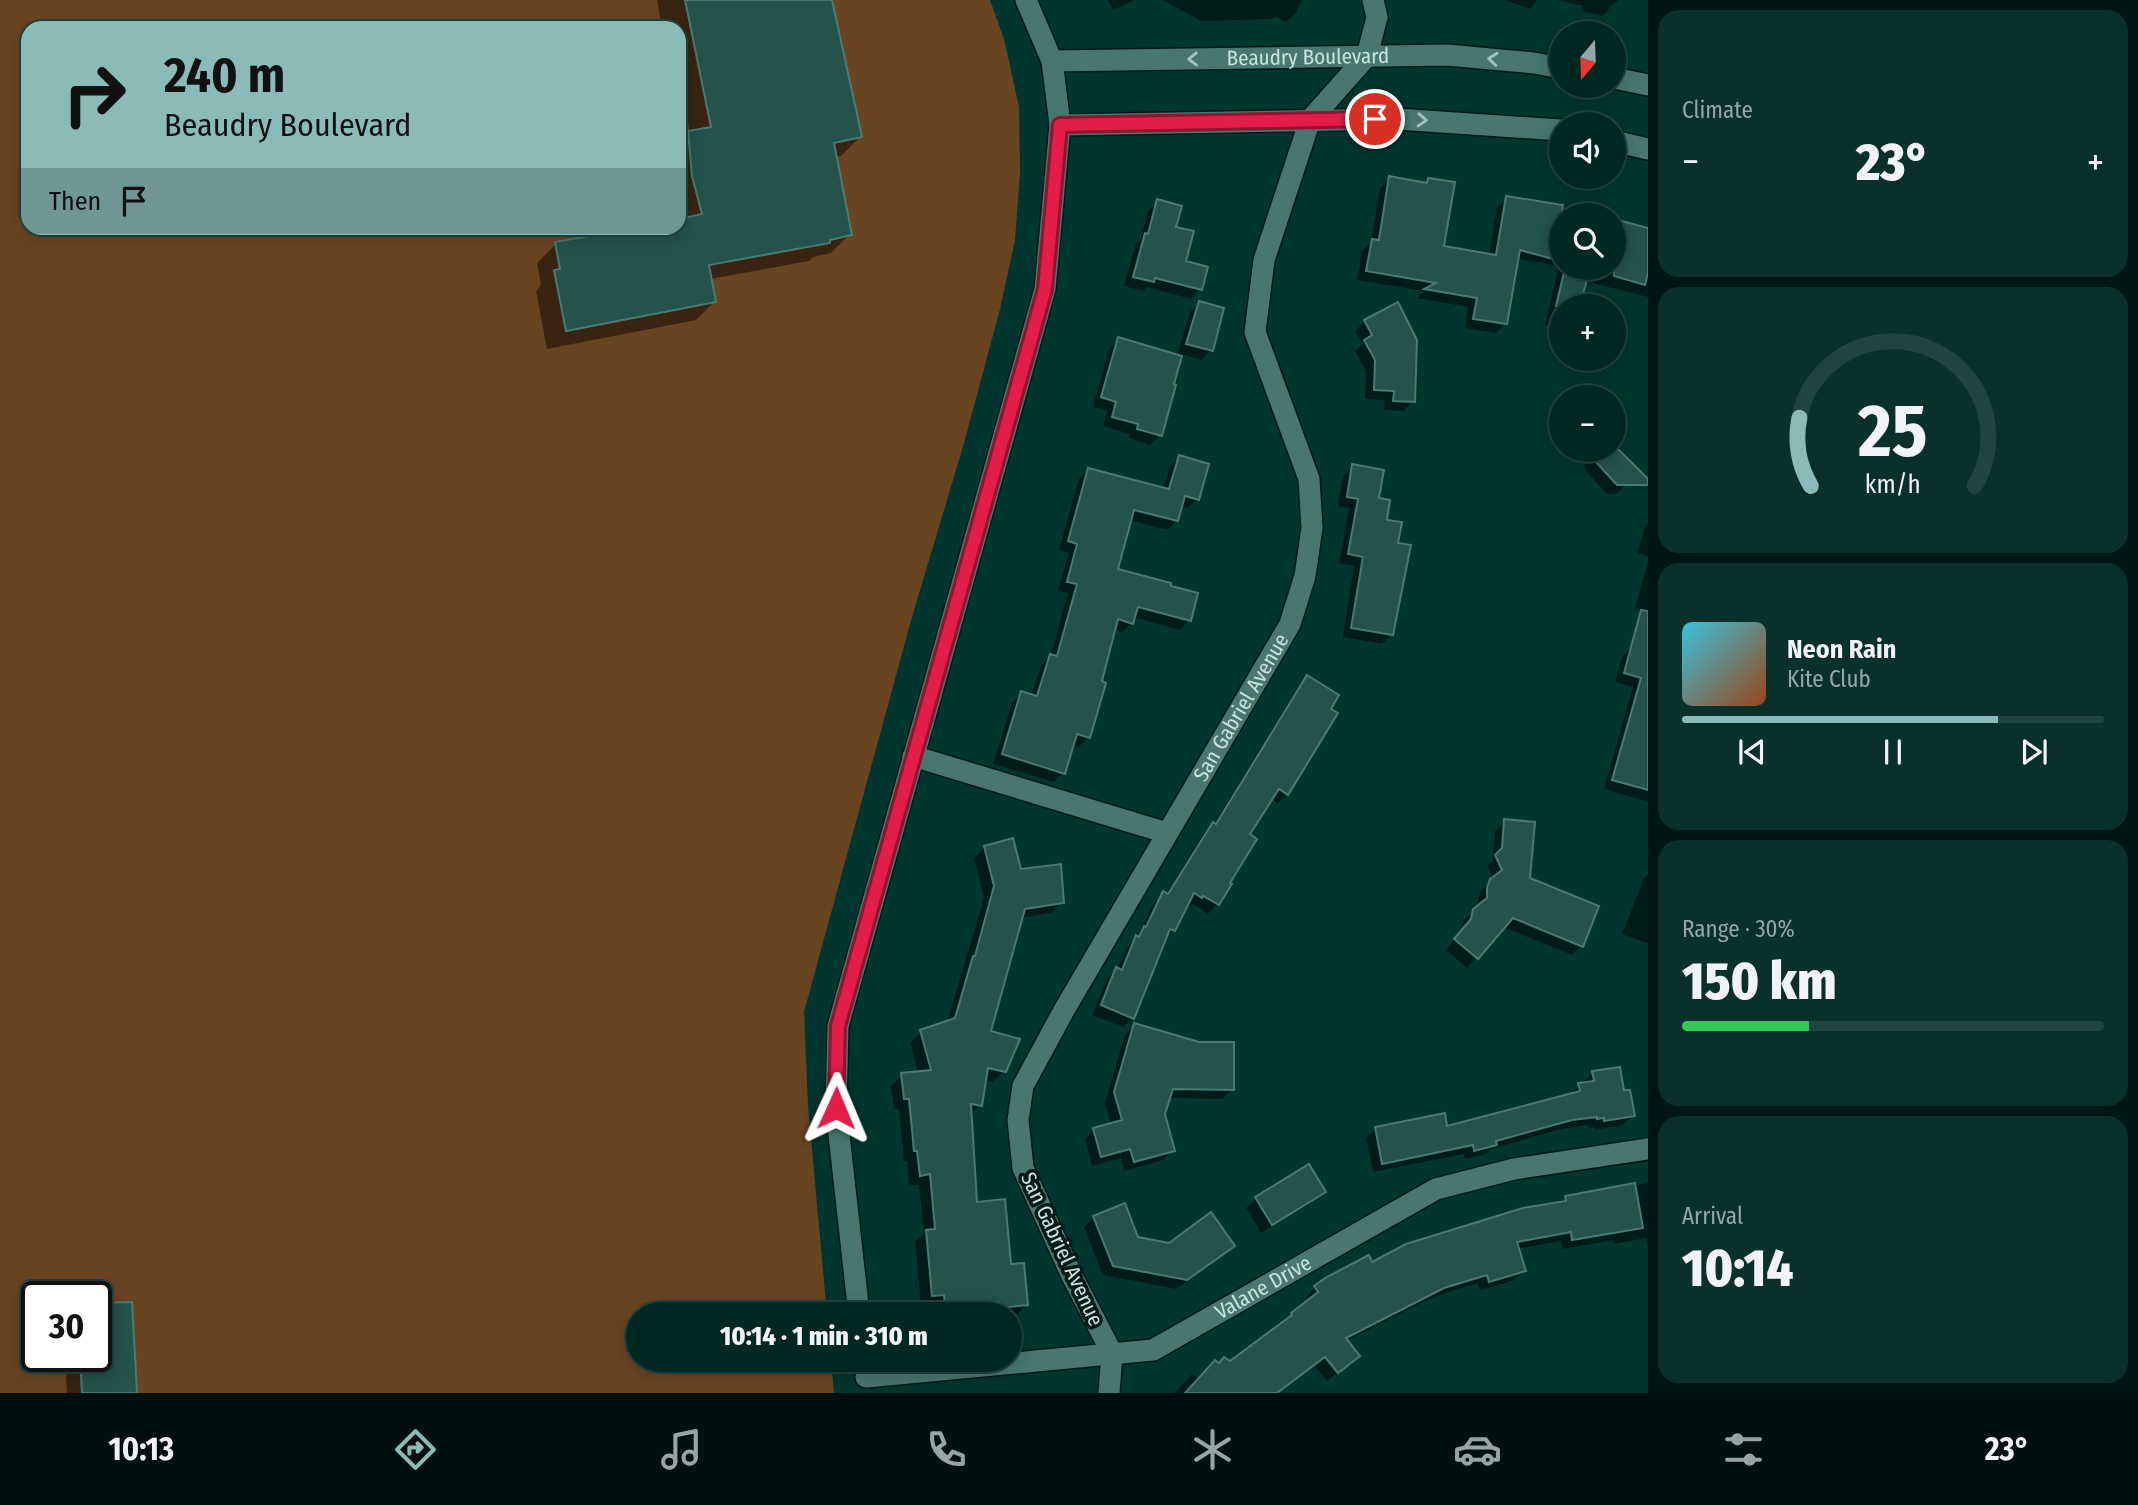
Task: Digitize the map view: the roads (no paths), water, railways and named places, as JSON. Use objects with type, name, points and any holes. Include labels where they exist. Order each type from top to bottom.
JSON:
[{"type":"street","points":[[858,1302],[836,1108],[838,1026],[1045,289],[1060,125],[1052,61],[1026,0]]},
{"type":"street","name":"San Gabriel Avenue","points":[[1112,1353],[1072,1276],[1023,1168],[1018,1120],[1023,1086],[1290,624],[1306,576],[1312,528],[1309,478],[1255,332],[1264,260],[1310,120],[1367,56],[1377,17],[1373,0]]},
{"type":"street","name":"Beaudry Boulevard","points":[[1052,61],[1447,55],[1549,66]]},
{"type":"street","points":[[1626,80],[1648,85]]},
{"type":"street","points":[[1060,125],[1397,118],[1549,129]]},
{"type":"street","points":[[1626,144],[1648,149]]},
{"type":"street","points":[[913,756],[1167,833]]},
{"type":"street","name":"Valane Drive","points":[[866,1377],[1153,1350],[1436,1189],[1514,1169],[1648,1149]]},
{"type":"street","points":[[1109,1393],[1112,1353]]}]
